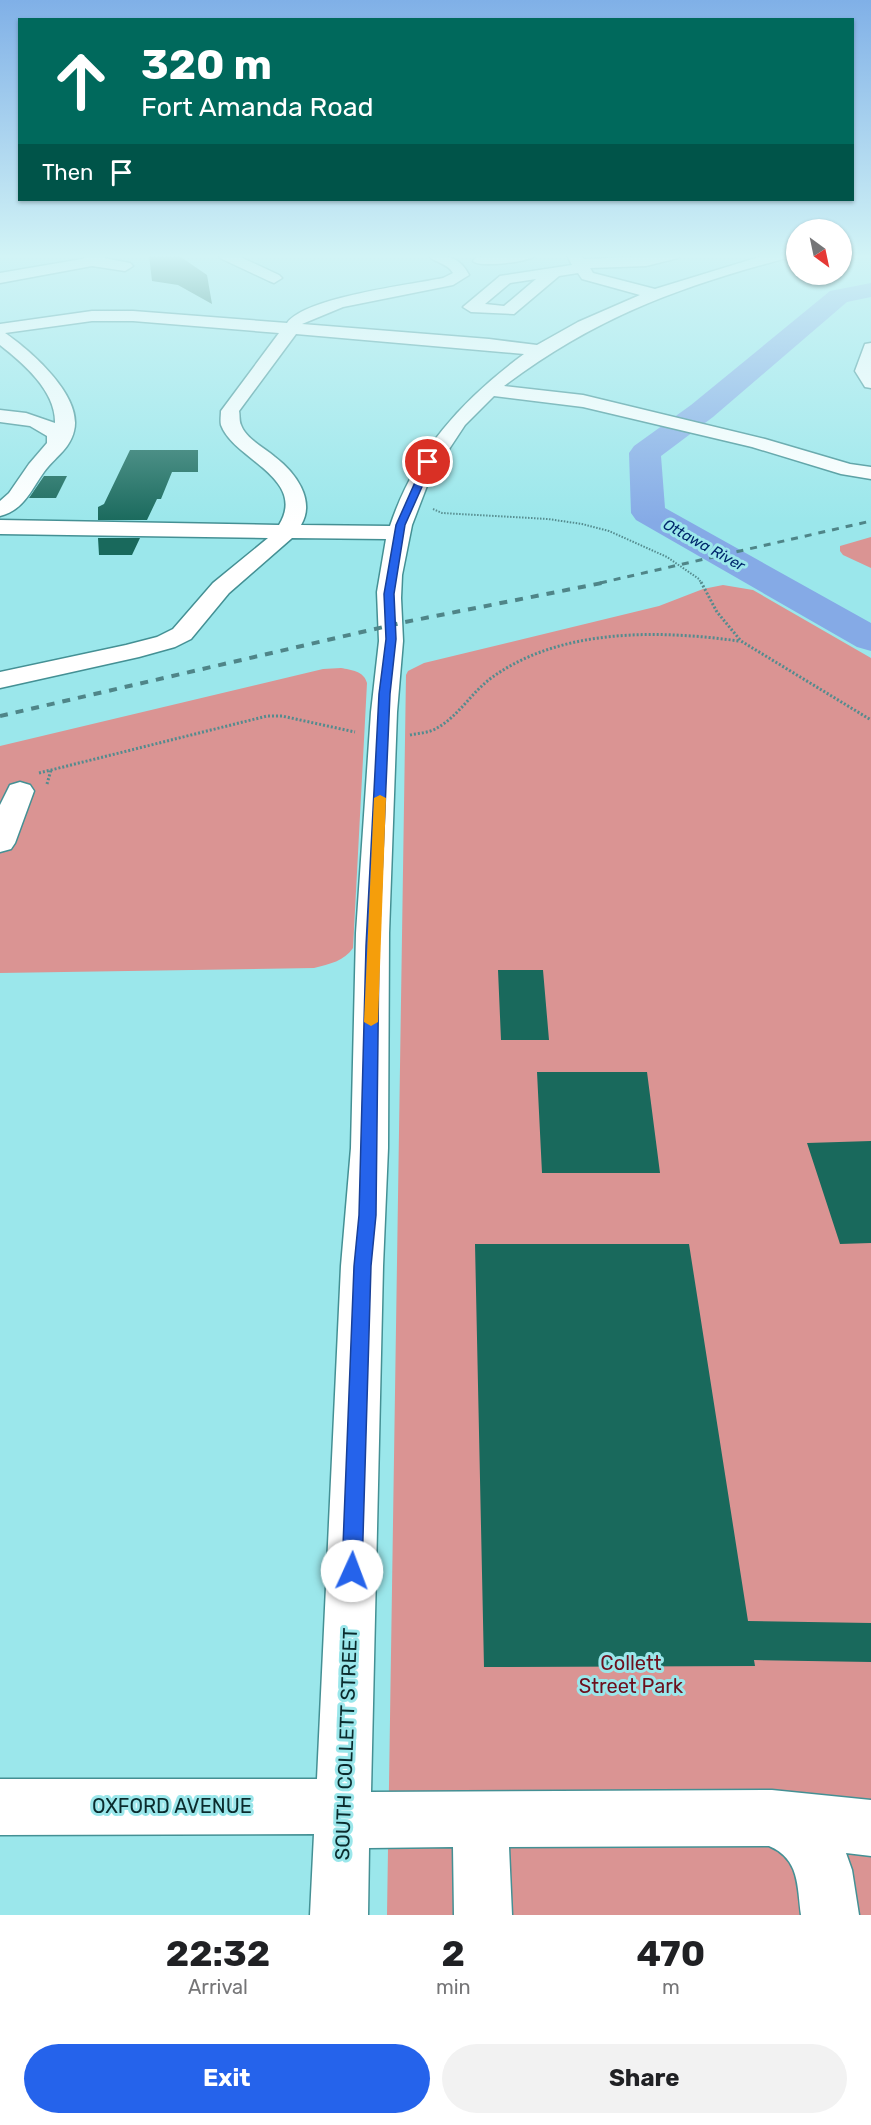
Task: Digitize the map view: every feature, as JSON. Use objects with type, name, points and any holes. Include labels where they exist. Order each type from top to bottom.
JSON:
[{"type":"street","points":[[0,510],[15,500],[36,468],[64,437],[67,428],[60,401],[47,380],[33,364],[9,344]]},
{"type":"street","points":[[0,680],[130,652],[175,639],[188,628],[221,588],[288,531],[296,516],[296,496],[274,466],[231,425],[230,411],[277,344]]},
{"type":"street","points":[[492,344],[541,351]]},
{"type":"street","name":"SOUTH COLLETT STREET","points":[[339,1915],[362,1266],[367,1215],[372,946],[383,737],[391,639],[389,594],[399,533],[428,462],[449,434],[490,390],[553,344]]},
{"type":"street","points":[[871,348],[864,371],[871,383]]},
{"type":"street","points":[[490,390],[583,401],[758,443],[848,470],[871,473]]},
{"type":"street","points":[[0,416],[35,421],[51,428],[57,436],[57,446]]},
{"type":"street","points":[[0,527],[399,533]]},
{"type":"street","points":[[0,843],[25,783]]},
{"type":"street","name":"OXFORD AVENUE","points":[[0,1807],[344,1813],[480,1820],[762,1818]]},
{"type":"street","points":[[762,1818],[871,1828]]},
{"type":"street","points":[[762,1818],[796,1829],[805,1834],[816,1848],[822,1866],[830,1915]]},
{"type":"street","points":[[480,1820],[483,1915]]},
{"type":"path","points":[[621,538],[667,556],[699,579],[717,612],[741,641],[871,720]]},
{"type":"path","points":[[25,783],[267,716],[282,716],[383,737],[434,730],[503,670],[562,647],[594,639],[637,635],[714,636],[741,641]]},
{"type":"green space","points":[[871,537],[871,568],[843,555],[840,551],[840,546]]},
{"type":"green space","name":"Collett Street Park","points":[[723,585],[753,590],[871,658],[871,1915],[387,1915],[406,675],[408,671],[424,663],[659,606],[703,589]]},
{"type":"green space","points":[[341,668],[360,674],[367,683],[353,948],[345,956],[314,968],[0,973],[0,746],[323,669]]},
{"type":"building","points":[[130,450],[198,450],[198,472],[172,472],[161,499],[157,499],[147,520],[98,520],[98,507],[104,504]]},
{"type":"building","points":[[44,476],[67,476],[56,498],[29,498]]},
{"type":"building","points":[[98,538],[140,538],[132,555],[99,555]]},
{"type":"building","points":[[498,970],[543,970],[549,1040],[501,1040]]},
{"type":"building","points":[[537,1072],[647,1072],[660,1173],[542,1173]]},
{"type":"building","points":[[871,1141],[871,1243],[840,1244],[807,1143]]},
{"type":"building","points":[[475,1244],[689,1244],[748,1621],[871,1623],[871,1662],[754,1660],[755,1666],[484,1667]]},
{"type":"waterway","name":"Ottawa River","points":[[781,344],[702,411],[645,453],[648,513],[871,639]]},
{"type":"railway","points":[[600,583],[871,521]]},
{"type":"railway","points":[[0,716],[405,622],[607,582]]},
{"type":"slow traffic","points":[[371,1022],[372,946],[380,798]]},
{"type":"route","points":[[352,1571],[362,1266],[367,1215],[372,946],[385,694],[391,639],[389,594],[401,525],[428,462]]}]
